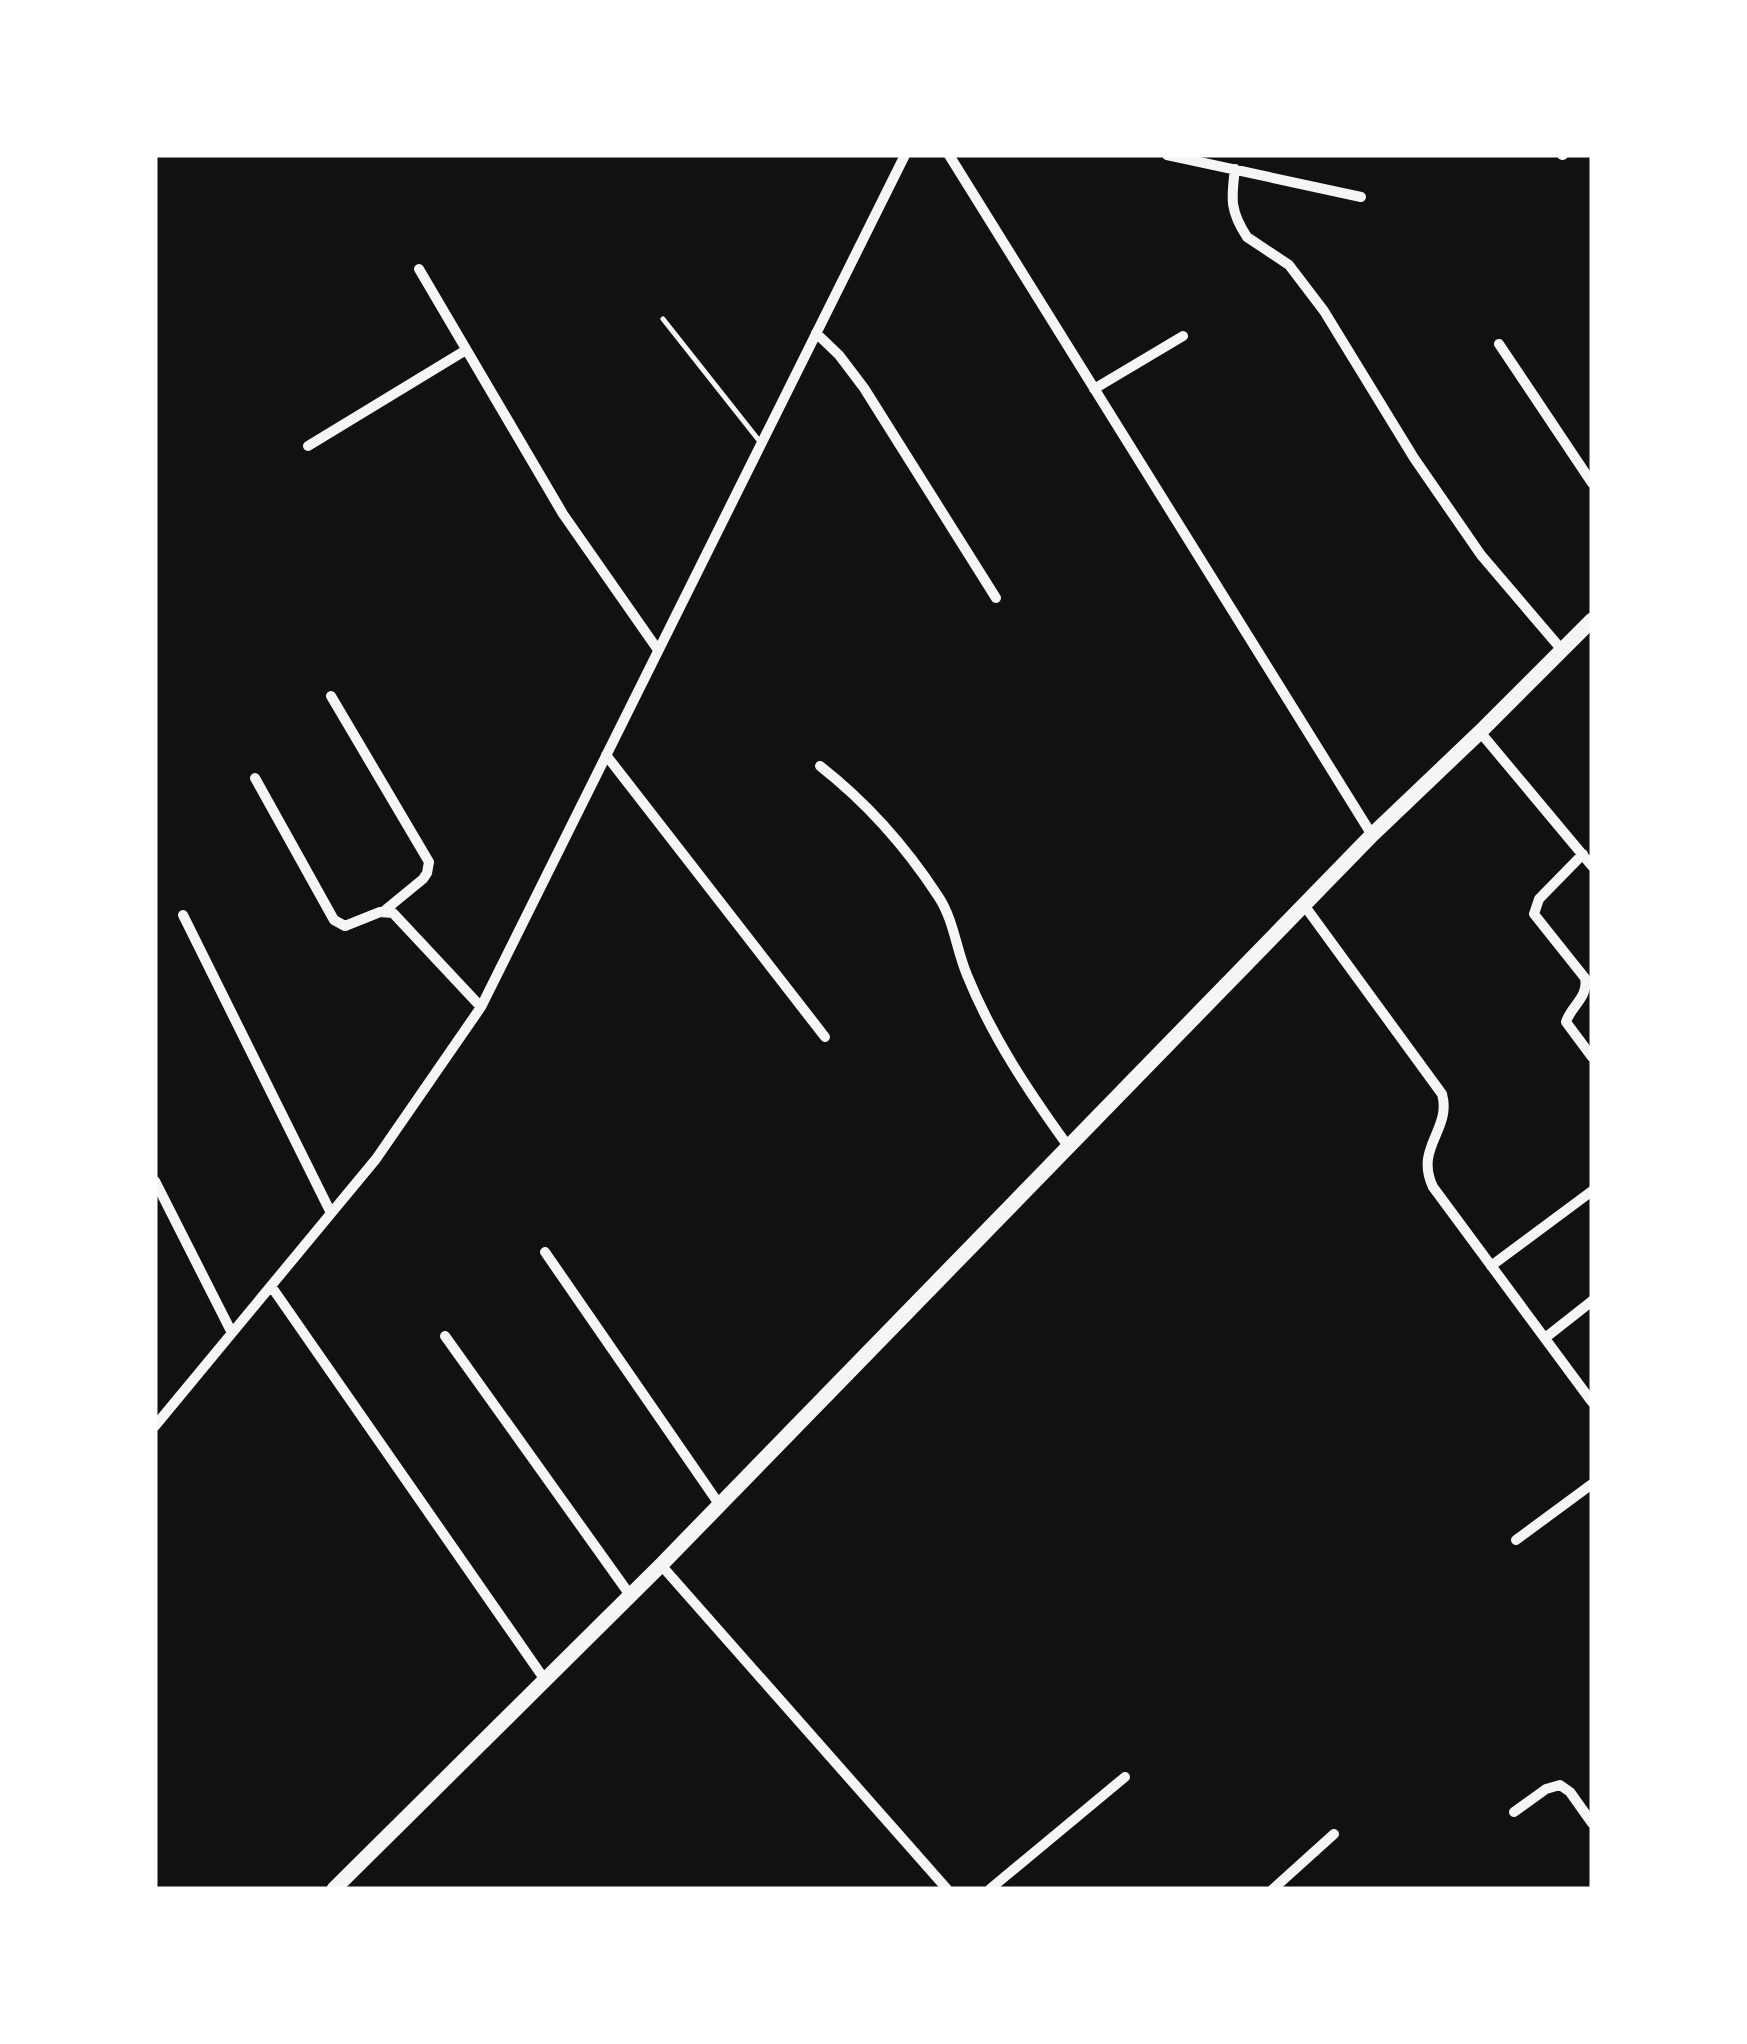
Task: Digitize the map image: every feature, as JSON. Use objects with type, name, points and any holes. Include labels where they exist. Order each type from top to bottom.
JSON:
[{"type":"main road","points":[[334,1889],[660,1565],[1372,835],[1592,620]]},
{"type":"street","points":[[155,1426],[376,1160],[481,1007],[905,155]]},
{"type":"street","points":[[949,155],[1372,835]]},
{"type":"street","points":[[1167,155],[1362,196]]},
{"type":"street","points":[[1235,169],[1232,205],[1246,237],[1289,265],[1324,311],[1414,458],[1482,555],[1562,650]]},
{"type":"street","points":[[419,269],[563,514],[658,650]]},
{"type":"street","points":[[816,333],[840,355],[864,388],[996,598]]},
{"type":"street","points":[[1094,389],[1183,336]]},
{"type":"street","points":[[1499,344],[1592,483]]},
{"type":"street","points":[[308,446],[466,350]]},
{"type":"street","points":[[255,778],[334,920],[345,926],[384,911],[422,879],[428,862],[331,696]]},
{"type":"street","points":[[1480,732],[1592,866]]},
{"type":"street","points":[[606,755],[825,1037]]},
{"type":"street","points":[[820,766],[865,804],[939,897],[966,974],[1012,1066],[1068,1146]]},
{"type":"street","points":[[1583,854],[1539,900],[1534,914],[1586,978],[1586,990],[1566,1022],[1592,1056]]},
{"type":"street","points":[[1304,904],[1438,1086],[1444,1111],[1425,1168],[1433,1187],[1592,1402]]},
{"type":"street","points":[[384,911],[401,920],[481,1007]]},
{"type":"street","points":[[184,915],[331,1213]]},
{"type":"street","points":[[155,1181],[232,1333]]},
{"type":"street","points":[[1491,1266],[1592,1190]]},
{"type":"street","points":[[545,1252],[720,1504]]},
{"type":"street","points":[[270,1286],[545,1680]]},
{"type":"street","points":[[1545,1338],[1592,1301]]},
{"type":"street","points":[[445,1336],[630,1595]]},
{"type":"street","points":[[1516,1540],[1592,1484]]},
{"type":"street","points":[[660,1565],[947,1889]]},
{"type":"street","points":[[990,1889],[1125,1777]]},
{"type":"street","points":[[1514,1812],[1546,1789],[1560,1785],[1570,1792],[1592,1823]]},
{"type":"street","points":[[1272,1889],[1334,1834]]},
{"type":"lane","points":[[663,319],[761,443]]}]
